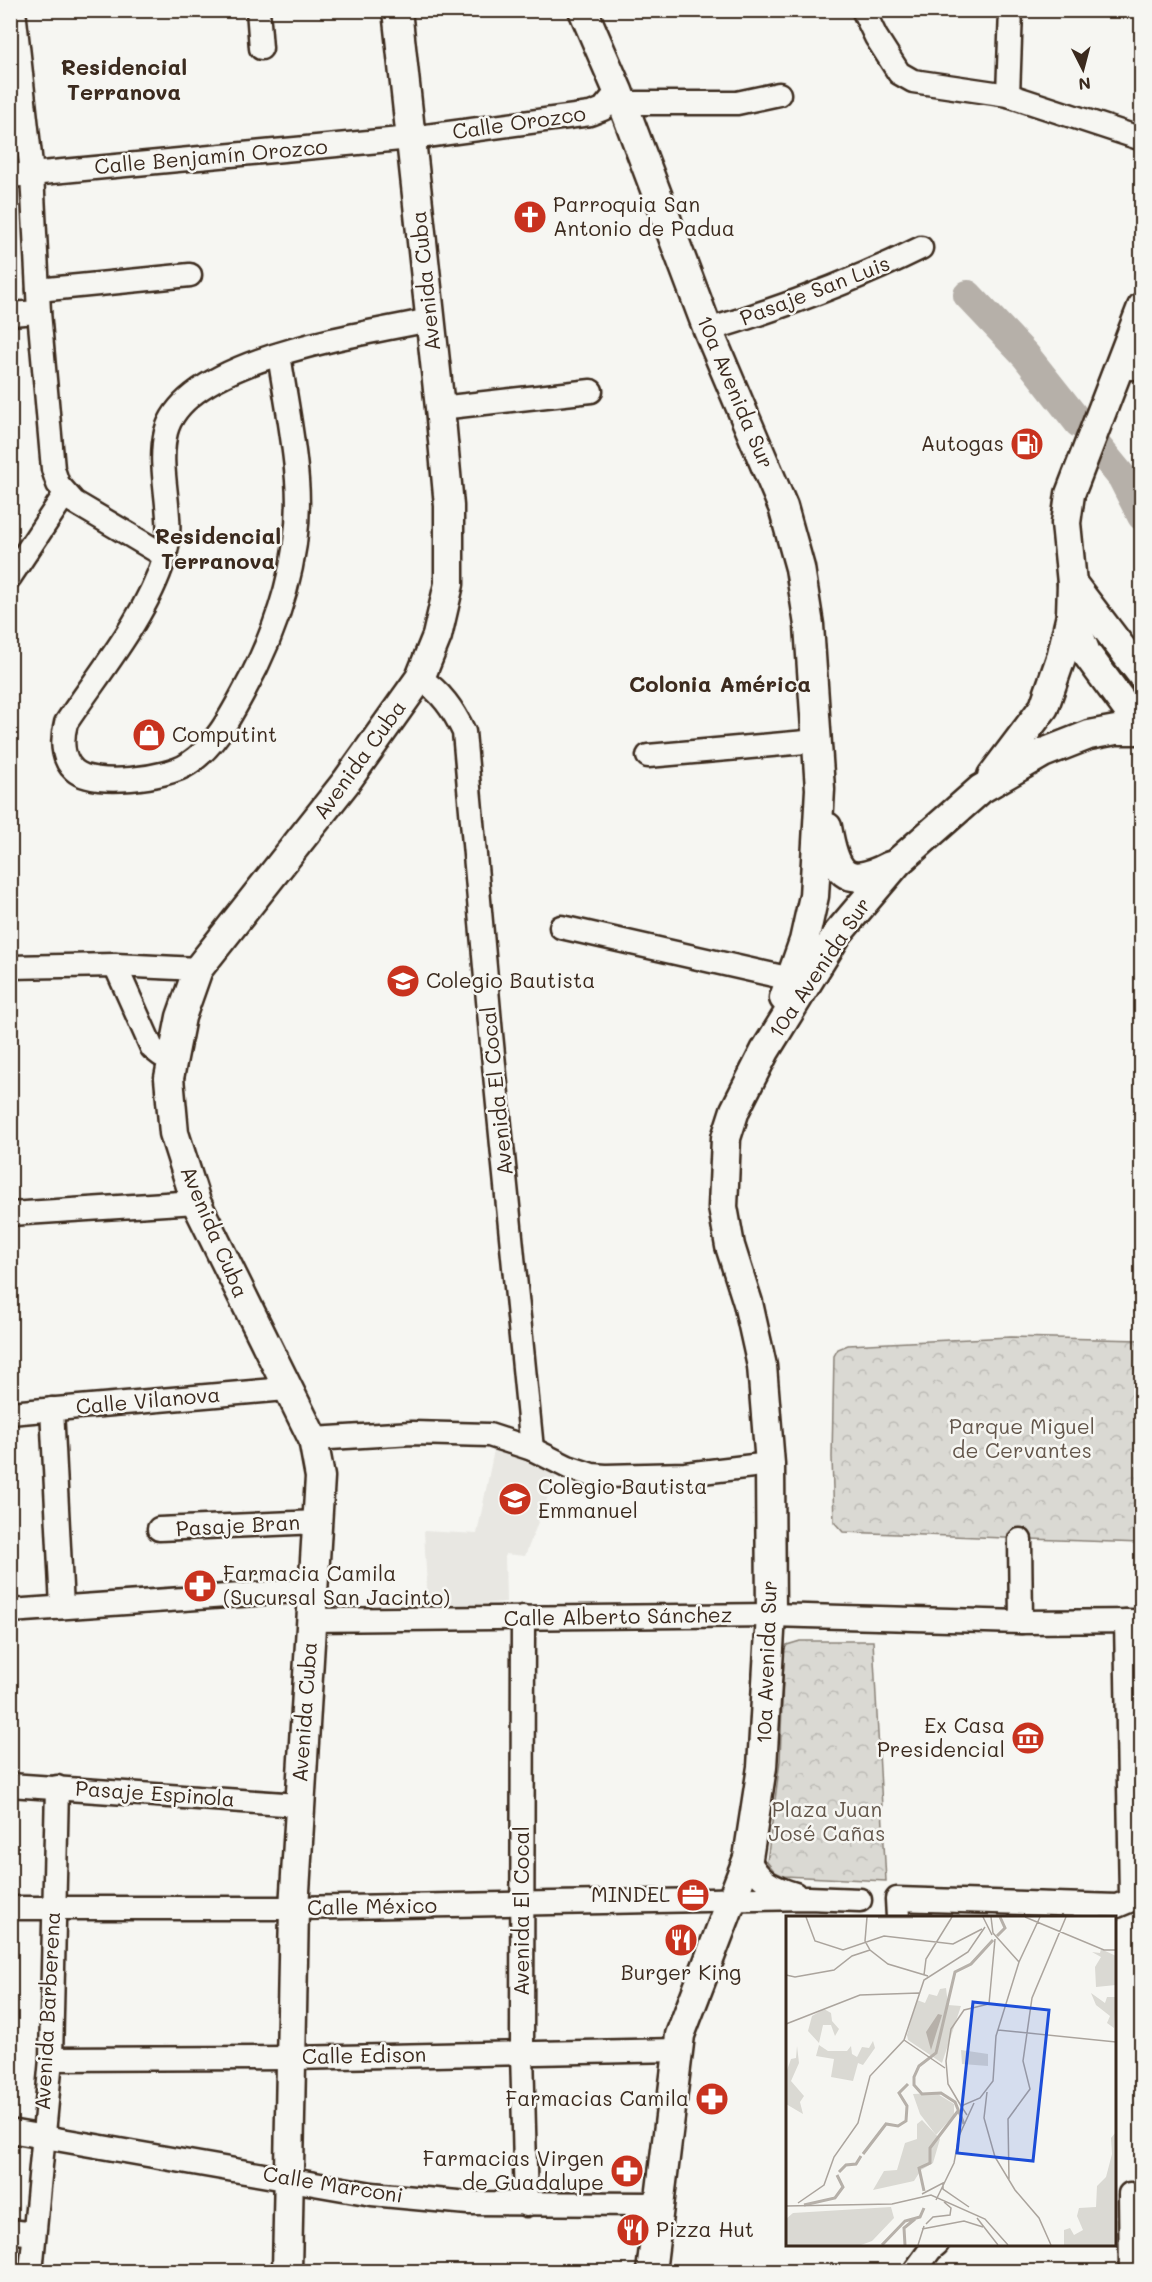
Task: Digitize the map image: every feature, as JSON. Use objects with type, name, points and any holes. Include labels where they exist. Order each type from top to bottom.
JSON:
[{"type":"main road","name":"Avenida Cuba","points":[[287,2271],[294,1908],[320,1477],[313,1439],[286,1389],[196,1202],[174,1133],[169,1078],[181,1017],[198,969],[346,782],[420,678],[437,636],[449,575],[449,506],[397,10]]},
{"type":"main road","name":"10a Avenida Sur","points":[[583,10],[620,97],[708,330],[794,538],[809,625],[820,789],[832,855],[841,870],[848,876],[865,877],[898,862]]},
{"type":"main road","points":[[898,862],[981,789],[1044,707],[1054,682],[1071,615],[1072,583],[1066,523],[1071,495],[1130,368],[1142,307]]},
{"type":"main road","points":[[1072,583],[1142,675]]},
{"type":"main road","points":[[1071,615],[1086,653],[1142,730]]},
{"type":"main road","points":[[981,789],[1064,743],[1116,730],[1142,730]]},
{"type":"main road","name":"10a Avenida Sur","points":[[765,1051],[804,941],[814,896],[820,789]]},
{"type":"main road","name":"10a Avenida Sur","points":[[651,2271],[677,2050],[685,2018],[748,1858],[762,1767],[771,1615],[770,1464],[762,1366],[748,1303],[726,1228],[723,1186],[726,1138],[732,1119],[765,1051],[838,933],[898,862]]},
{"type":"street","points":[[14,10],[21,175],[38,301],[53,470],[65,494],[74,502],[165,556]]},
{"type":"street","points":[[258,10],[261,48]]},
{"type":"street","points":[[863,10],[899,73],[914,81],[1008,95],[1142,139]]},
{"type":"street","points":[[1008,95],[1011,10]]},
{"type":"street","points":[[620,97],[737,103],[779,94]]},
{"type":"street","name":"Calle Orozco","points":[[411,138],[590,114],[603,109],[620,97]]},
{"type":"street","name":"Calle Benjamín Orozco","points":[[21,175],[411,138]]},
{"type":"street","name":"Pasaje San Luis","points":[[708,330],[771,311],[850,282],[921,248]]},
{"type":"street","points":[[10,314],[38,301],[190,275]]},
{"type":"street","points":[[279,354],[298,481],[296,543],[281,606],[257,669],[225,727],[204,751],[187,765],[170,773],[149,777],[102,779],[74,770],[63,746],[66,723],[143,606],[165,556],[164,448],[166,430],[173,417],[200,388],[233,371],[279,354],[429,320]]},
{"type":"street","points":[[440,408],[591,391]]},
{"type":"street","points":[[10,577],[65,494]]},
{"type":"street","name":"Avenida El Cocal","points":[[420,678],[436,689],[453,711],[464,732],[532,1449]]},
{"type":"street","points":[[648,756],[817,741]]},
{"type":"street","points":[[561,927],[791,979]]},
{"type":"street","points":[[10,967],[115,965],[198,969]]},
{"type":"street","points":[[115,965],[152,1048],[161,1055],[173,1058]]},
{"type":"street","points":[[10,1214],[196,1202]]},
{"type":"street","name":"Calle Vilanova","points":[[10,1413],[286,1389]]},
{"type":"street","points":[[52,1409],[62,1607]]},
{"type":"street","points":[[313,1439],[412,1433],[489,1435],[532,1449],[568,1467],[592,1475],[606,1476],[685,1474],[770,1464]]},
{"type":"street","name":"Pasaje Bran","points":[[159,1529],[318,1522]]},
{"type":"street","points":[[1020,1540],[1021,1622]]},
{"type":"street","points":[[10,1611],[312,1590]]},
{"type":"street","name":"Calle Alberto Sánchez","points":[[311,1620],[771,1615],[1021,1622],[1134,1621]]},
{"type":"street","name":"Avenida El Cocal","points":[[523,1617],[522,2052],[526,2205]]},
{"type":"street","points":[[898,1916],[897,1899],[1125,1905],[1131,1896],[1134,1621]]},
{"type":"street","name":"Pasaje Espinola","points":[[10,1785],[299,1805]]},
{"type":"street","name":"Avenida Barberena","points":[[32,2271],[42,2135],[51,2059],[57,1787]]},
{"type":"street","points":[[748,1858],[760,1880],[774,1888],[808,1898],[860,1900]]},
{"type":"street","name":"Calle México","points":[[10,1908],[294,1908],[808,1898]]},
{"type":"street","name":"Calle Edison","points":[[51,2059],[291,2058],[677,2050]]},
{"type":"street","name":"Calle Marconi","points":[[10,2131],[289,2177],[372,2194],[468,2204],[659,2204]]},
{"type":"street","points":[[1129,2194],[1131,2271]]},
{"type":"street","points":[[10,2230],[34,2234]]},
{"type":"street","points":[[914,2271],[935,2246]]},
{"type":"shaded area","name":"Colegio Bautista Emmanuel","points":[[495,1445],[559,1468],[525,1556],[505,1554],[506,1602],[428,1608],[424,1531],[477,1534]]},
{"type":"green space","name":"Parque Miguel de Cervantes","points":[[1010,1337],[1141,1340],[1141,1543],[843,1532],[834,1522],[832,1457],[834,1356],[838,1349],[848,1345]]},
{"type":"green space","name":"Plaza Juan José Cañas","points":[[800,1641],[873,1641],[886,1881],[784,1876],[775,1872],[767,1862],[780,1761],[784,1650],[787,1645]]},
{"type":"waterway","points":[[968,295],[1026,356],[1079,423]]},
{"type":"waterway","points":[[1099,449],[1122,477],[1142,516]]},
{"type":"place","name":"Parroquia San Antonio de Padua","points":[[530,217]]},
{"type":"place","name":"Autogas","points":[[1027,444]]},
{"type":"place","name":"Computint","points":[[149,735]]},
{"type":"place","name":"Colegio Bautista","points":[[403,981]]},
{"type":"place","name":"Colegio Bautista Emmanuel","points":[[515,1499]]},
{"type":"place","name":"Farmacia Camila (Sucursal San Jacinto)","points":[[200,1586]]},
{"type":"place","name":"Ex Casa Presidencial","points":[[1028,1738]]},
{"type":"place","name":"MINDEL","points":[[693,1895]]},
{"type":"place","name":"Burger King","points":[[681,1940]]},
{"type":"place","name":"Farmacias Camila","points":[[712,2099]]},
{"type":"place","name":"Farmacias Virgen de Guadalupe","points":[[627,2171]]},
{"type":"place","name":"Pizza Hut","points":[[633,2230]]},
{"type":"district","name":"Residencial Terranova","points":[[124,80]]},
{"type":"district","name":"Residencial Terranova","points":[[218,548]]},
{"type":"district","name":"Colonia América","points":[[720,684]]}]
